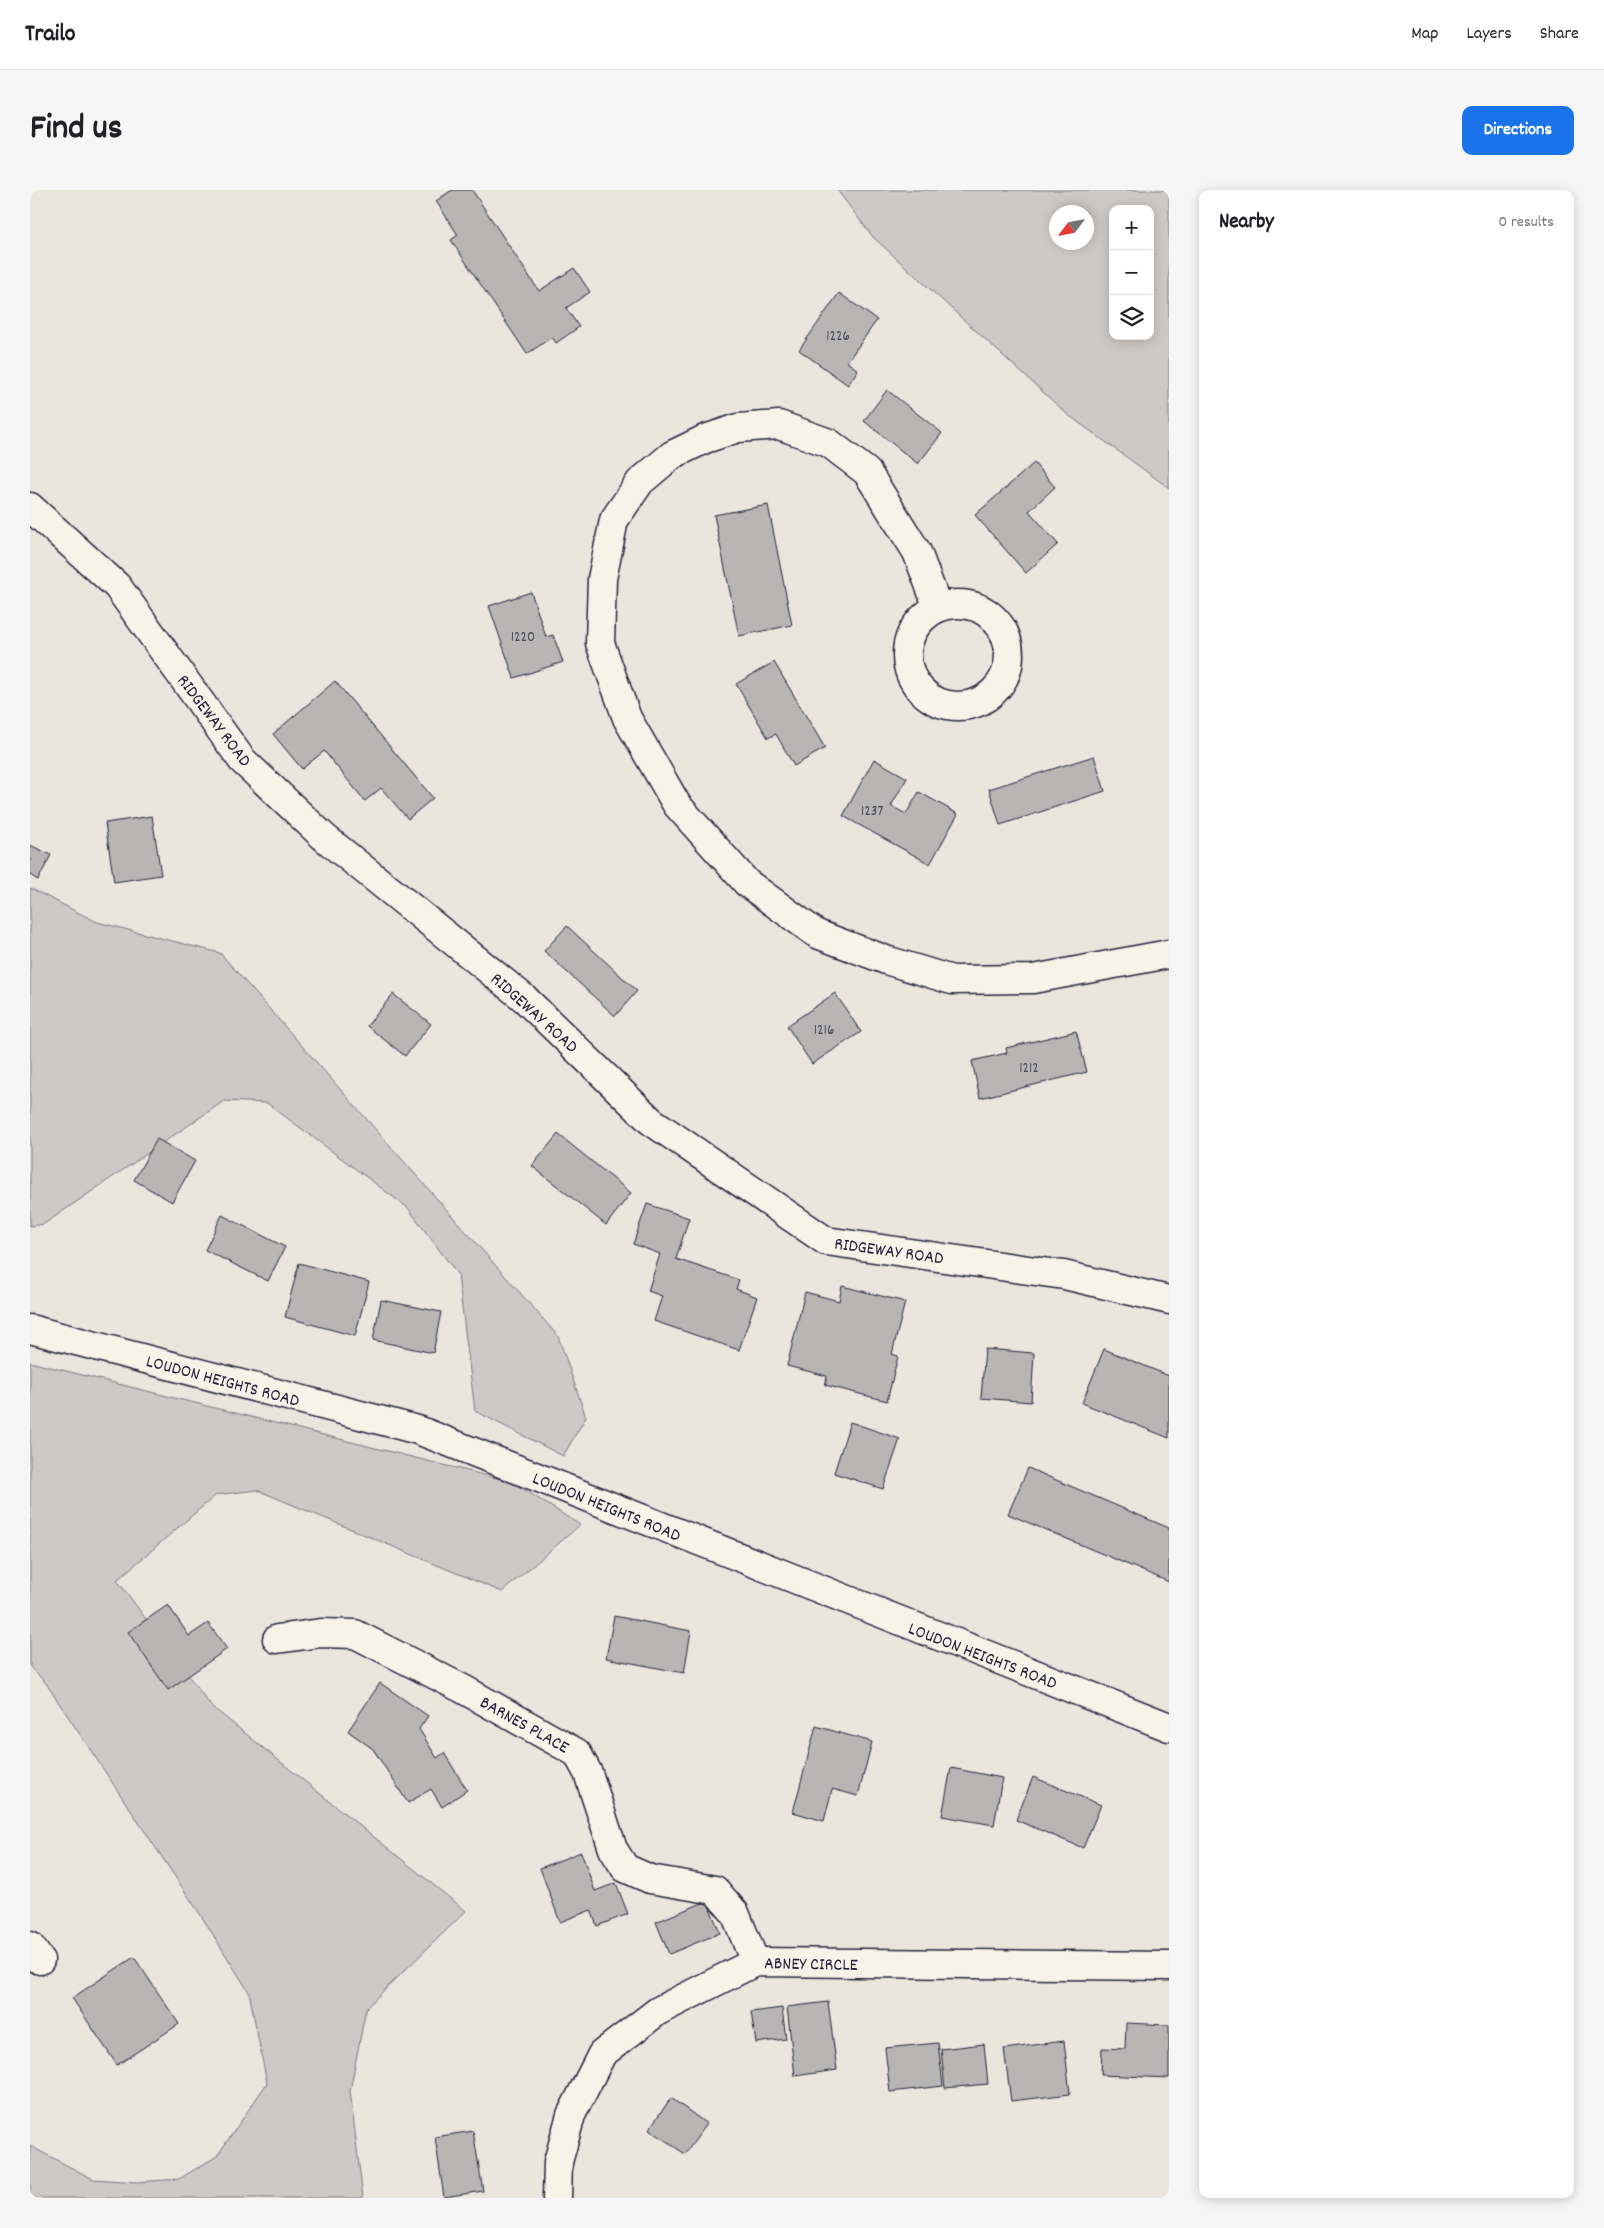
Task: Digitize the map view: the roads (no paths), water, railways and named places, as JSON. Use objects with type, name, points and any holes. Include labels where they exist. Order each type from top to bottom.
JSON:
[{"type":"street","points":[[938,608],[917,552],[867,472],[829,443],[779,426],[738,428],[705,438],[672,455],[640,482],[614,520],[602,579],[600,643],[628,718],[677,805],[747,884],[817,934],[886,960],[952,980],[1033,979],[1169,954]]},
{"type":"street","name":"RIDGEWAY ROAD","points":[[30,506],[117,586],[242,760],[325,838],[525,999],[651,1121],[826,1241],[1064,1275],[1169,1300]]},
{"type":"street","name":"LOUDON HEIGHTS ROAD","points":[[30,1329],[418,1430],[1169,1727]]},
{"type":"street","name":"BARNES PLACE","points":[[277,1639],[321,1633],[355,1634],[463,1689],[577,1753],[588,1773],[613,1849],[625,1868],[650,1879],[715,1890],[735,1913],[755,1962]]},
{"type":"street","name":"ABNEY CIRCLE","points":[[557,2198],[558,2162],[571,2115],[602,2054],[658,2011],[755,1962],[1169,1966]]}]
